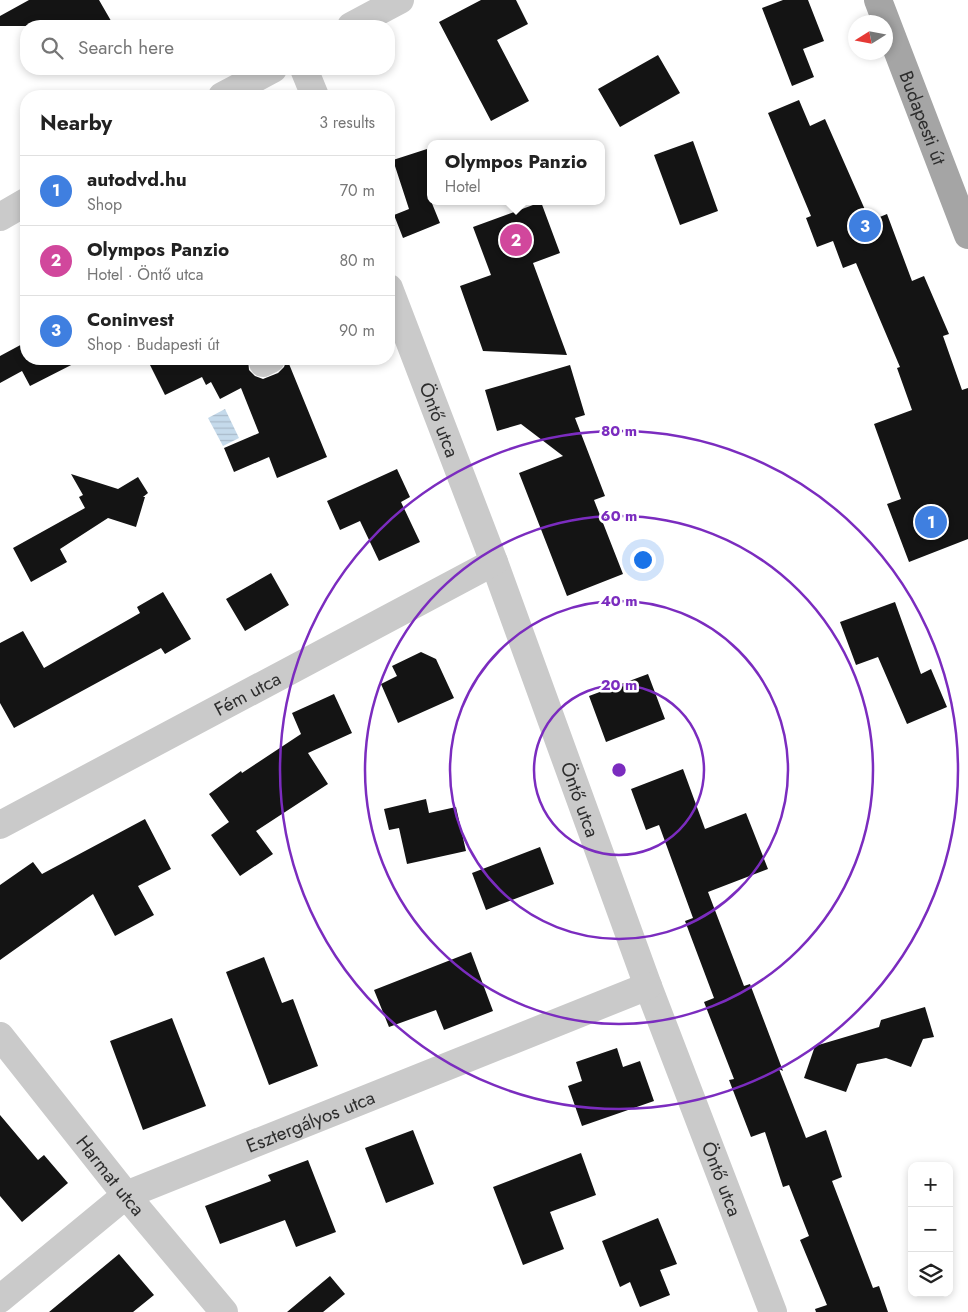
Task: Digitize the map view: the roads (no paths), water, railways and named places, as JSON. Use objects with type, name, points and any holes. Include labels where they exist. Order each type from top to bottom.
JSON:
[{"type":"main road","name":"Budapesti út","points":[[878,0],[968,235]]},
{"type":"street","points":[[362,20],[400,0]]},
{"type":"street","points":[[233,90],[262,75]]},
{"type":"street","points":[[306,75],[313,90]]},
{"type":"street","points":[[0,217],[20,205]]},
{"type":"street","name":"Öntő utca","points":[[395,304],[494,562],[648,986],[773,1312]]},
{"type":"street","name":"Fém utca","points":[[0,825],[494,562]]},
{"type":"street","name":"Esztergályos utca","points":[[0,1299],[126,1195],[648,986]]},
{"type":"street","name":"Harmat utca","points":[[0,1036],[126,1195],[224,1312]]},
{"type":"water","points":[[225,409],[239,438],[223,446],[208,418]]},
{"type":"place","name":"Coninvest","points":[[865,226]]},
{"type":"place","name":"Olympos Panzio","points":[[516,240]]},
{"type":"place","name":"autodvd.hu","points":[[931,522]]}]
